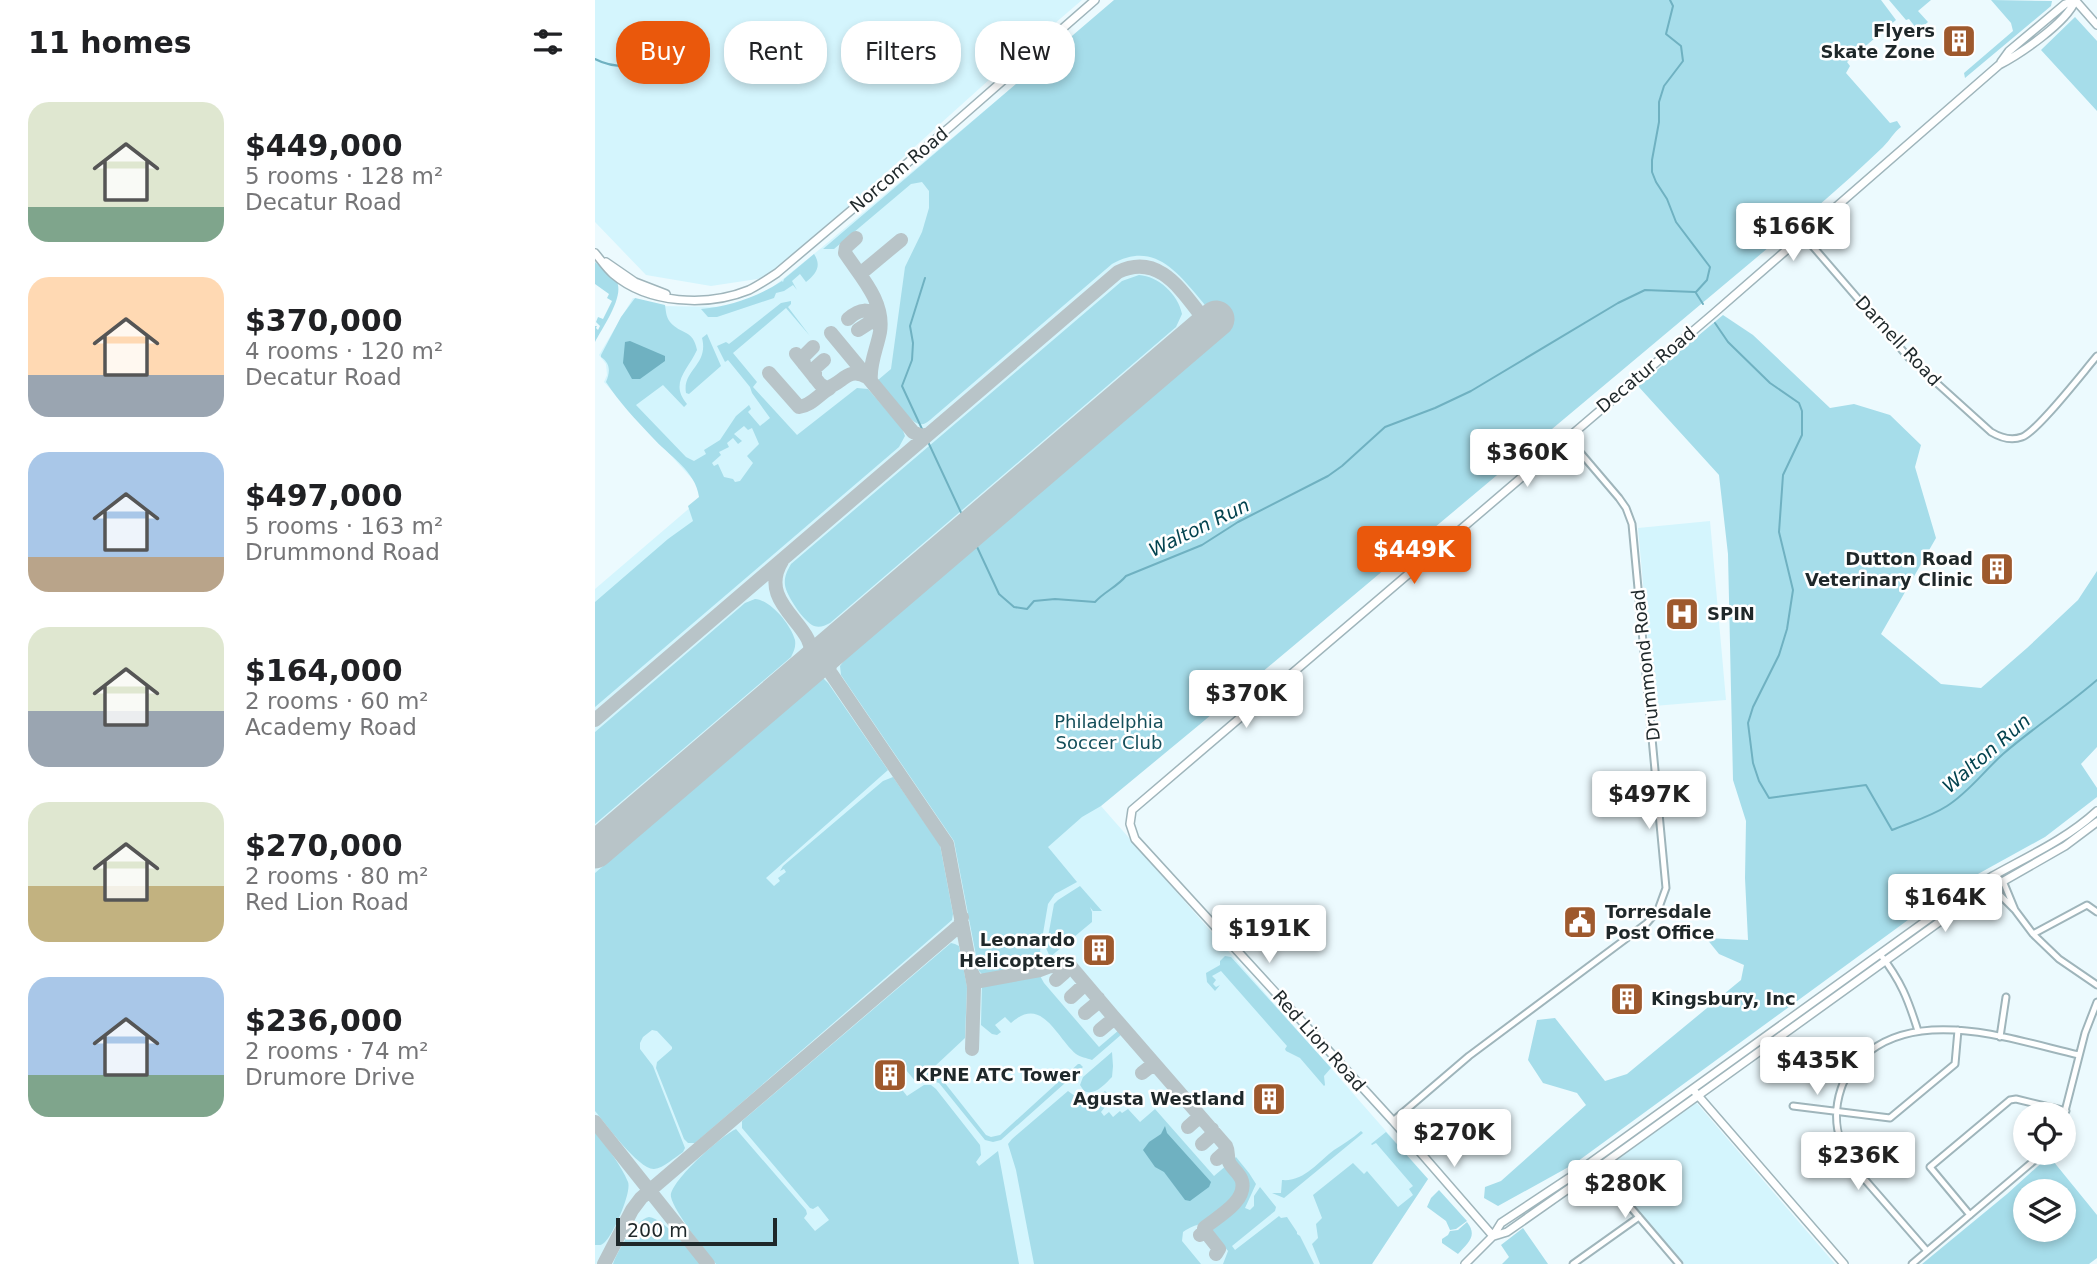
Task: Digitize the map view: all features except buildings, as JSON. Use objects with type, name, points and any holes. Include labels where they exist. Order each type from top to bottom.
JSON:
[{"type":"street","name":"Norcom Road","points":[[595,253],[611,272],[629,286],[656,296],[684,299],[725,297],[751,289],[777,273],[1095,0]]},
{"type":"street","points":[[2075,0],[2097,25]]},
{"type":"street","name":"Decatur Road","points":[[1132,810],[1803,235],[1999,65],[2009,51],[2065,4],[2075,0]]},
{"type":"street","name":"Darnell Road","points":[[1803,235],[1909,358],[2001,438],[2021,438],[2035,428],[2097,356]]},
{"type":"street","name":"Norcom Road","points":[[595,253],[626,276],[645,286],[684,299]]},
{"type":"street","name":"Drummond Road","points":[[1393,1121],[1469,1056],[1647,923],[1658,910],[1666,888],[1632,527],[1626,508],[1619,498],[1567,437]]},
{"type":"street","name":"Red Lion Road","points":[[1132,810],[1130,824],[1135,839],[1393,1121],[1493,1236]]},
{"type":"street","points":[[1465,1264],[1493,1236],[1507,1231],[1992,876],[2049,846],[2083,824],[2097,811]]},
{"type":"street","points":[[1883,957],[1991,887],[2065,846],[2097,822]]},
{"type":"street","points":[[1992,876],[2003,881],[2015,910]]},
{"type":"street","points":[[1991,887],[1992,876]]},
{"type":"street","points":[[1991,887],[2059,960],[2097,985]]},
{"type":"street","points":[[2033,934],[2088,906],[2097,912]]},
{"type":"street","points":[[1883,957],[1904,989],[1918,1031]]},
{"type":"street","points":[[2000,1037],[2006,997]]},
{"type":"street","points":[[2068,1102],[2079,1055],[2097,1002]]},
{"type":"street","points":[[1793,1106],[1890,1118],[1955,1065],[1958,1030]]},
{"type":"street","points":[[1927,1251],[1843,1151],[1838,1133],[1837,1103],[1849,1072],[1875,1047],[1918,1031],[1958,1030],[2079,1055]]},
{"type":"street","points":[[1695,1092],[1844,1264]]},
{"type":"street","points":[[1970,1215],[1930,1167],[2010,1100],[2028,1102]]},
{"type":"street","points":[[1594,1165],[1676,1263]]},
{"type":"street","points":[[1912,1264],[2029,1165]]},
{"type":"street","points":[[1573,1264],[1639,1217]]},
{"type":"shaded area","points":[[595,0],[1082,0],[1058,21],[975,21],[975,84],[984,84],[770,277],[711,286],[646,275],[595,222]]},
{"type":"shaded area","points":[[1116,0],[1661,0],[1037,737],[1101,806],[1428,1179],[1372,1264],[595,1264],[595,589],[706,494],[604,382],[607,375],[606,364],[599,355],[633,298],[658,306],[727,307],[768,291],[1016,84],[1075,84],[1075,34]]},
{"type":"shaded area","points":[[630,341],[665,356],[665,361],[640,379],[632,379],[623,363],[625,342]]},
{"type":"shaded area","name":"SPIN","points":[[1710,521],[1726,700],[1654,706],[1638,528]]},
{"type":"shaded area","points":[[1695,1101],[1835,1264],[1684,1264],[1603,1168]]},
{"type":"shaded area","points":[[1165,1126],[1167,1133],[1211,1182],[1209,1187],[1190,1201],[1185,1200],[1143,1150],[1161,1134]]},
{"type":"green space","name":"Philadelphia Soccer Club","points":[[1114,0],[1881,0],[1896,20],[1847,62],[1850,66],[1846,73],[1890,123],[1897,121],[1901,127],[1818,206],[1199,725],[1048,847],[1077,882],[1055,894],[1048,904],[1040,951],[1045,963],[1038,967],[984,976],[979,971],[954,841],[841,675],[840,666],[846,658],[1227,331],[1169,266],[1149,257],[1126,258],[1112,264],[930,420],[919,424],[904,412],[878,380],[891,369],[905,267],[922,232],[929,208],[929,191],[922,182],[911,184],[834,249],[823,249],[1016,84],[1075,84],[1075,33]]},
{"type":"green space","points":[[1889,0],[1931,0],[1918,11],[1928,22],[1920,29],[1916,28]]},
{"type":"green space","points":[[1991,0],[2052,1],[2051,6],[1965,78],[1964,73],[2013,31],[2011,23]]},
{"type":"green space","points":[[2075,17],[2097,41],[2097,111],[2041,50]]},
{"type":"green space","points":[[814,254],[818,262],[817,270],[806,282],[800,274],[792,281],[797,290],[793,285],[776,293],[774,298],[717,317],[708,317],[701,309],[723,306],[763,292],[783,282]]},
{"type":"green space","points":[[595,262],[616,280],[618,294],[595,342],[595,326],[598,330],[600,326],[596,322],[598,317],[603,319],[612,301],[607,298],[609,294],[595,284]]},
{"type":"green space","points":[[1139,275],[1153,279],[1172,293],[1182,314],[1176,327],[830,623],[816,627],[810,624],[796,608],[786,589],[785,577],[791,564],[1122,281]]},
{"type":"green space","points":[[635,298],[665,305],[670,322],[693,339],[697,350],[680,383],[682,396],[687,404],[684,407],[663,385],[636,405],[686,457],[694,461],[706,454],[704,450],[720,440],[736,416],[749,405],[751,409],[748,412],[760,426],[770,418],[750,387],[728,360],[725,362],[717,346],[726,342],[729,344],[781,303],[791,301],[788,307],[810,336],[786,308],[733,353],[757,382],[753,387],[797,435],[857,388],[868,389],[902,428],[905,436],[899,447],[595,707],[595,602],[693,521],[688,506],[699,497],[687,471],[658,444],[606,382],[609,368],[601,355],[621,317]],"holes":[[[744,426],[748,430],[752,428],[759,444],[747,456],[753,463],[740,481],[735,482],[724,477],[718,464],[714,466],[712,463],[721,455],[719,452],[729,447],[727,443],[733,438],[738,444],[742,441],[734,434]]]},
{"type":"green space","points":[[1723,315],[1753,335],[1830,408],[1854,404],[1890,415],[1921,445],[1915,467],[1936,538],[1881,634],[1941,684],[1981,688],[2078,600],[2097,571],[2097,747],[2081,764],[2097,788],[2097,797],[2045,837],[1949,890],[1574,1164],[1498,1206],[1484,1198],[1485,1187],[1501,1181],[1586,1105],[1577,1093],[1543,1083],[1528,1060],[1537,1020],[1555,1018],[1605,1081],[1627,1074],[1741,980],[1744,965],[1719,954],[1706,938],[1748,940],[1746,821],[1733,780],[1728,554],[1719,475],[1638,386]]},
{"type":"green space","points":[[707,334],[721,366],[689,394],[686,393],[688,378],[702,355],[702,338]]},
{"type":"green space","points":[[755,599],[774,608],[789,627],[795,642],[791,657],[595,824],[595,732],[745,603]]},
{"type":"green space","points":[[823,678],[888,770],[766,878],[774,886],[780,881],[778,878],[786,872],[784,869],[780,871],[783,866],[883,781],[893,777],[940,845],[952,920],[695,1143],[688,1143],[684,1139],[656,1068],[657,1062],[672,1047],[657,1031],[652,1030],[643,1037],[640,1049],[653,1066],[685,1148],[662,1167],[648,1167],[631,1154],[595,1111],[595,873]]},
{"type":"green space","points":[[1080,886],[1102,911],[1093,911],[1090,907],[1092,922],[1050,957],[1046,948],[1054,904]]},
{"type":"green space","points":[[951,943],[959,946],[967,987],[965,1038],[933,1068],[986,1135],[1000,1135],[1078,1064],[1083,1067],[1001,1140],[993,1142],[985,1140],[939,1083],[927,1079],[916,1082],[906,1070],[901,1073],[897,1071],[904,1071],[904,1065],[885,1064],[882,1067],[884,1073],[893,1078],[907,1096],[924,1085],[931,1085],[936,1089],[980,1145],[981,1155],[976,1162],[979,1166],[998,1151],[1019,1264],[716,1264],[673,1204],[672,1190],[678,1181],[708,1149],[736,1129],[806,1210],[804,1218],[815,1231],[829,1220],[818,1206],[810,1208],[742,1128],[742,1121]]},
{"type":"green space","points":[[1225,956],[1231,957],[1331,1068],[1324,1076],[1324,1086],[1300,1058],[1286,1051],[1287,1046],[1221,971],[1212,976],[1216,980],[1213,984],[1216,987],[1220,985],[1215,991],[1207,982],[1206,973],[1220,965]]},
{"type":"green space","points":[[1039,974],[1099,1047],[1119,1030],[1122,1034],[1092,1060],[1076,1054],[1040,1016],[1022,1016],[1011,1023],[1005,1017],[995,1025],[1001,1032],[997,1035],[981,1025],[982,984]]},
{"type":"green space","points":[[1112,1052],[1112,1077],[1096,1091],[1084,1091],[1080,1085],[1083,1077]]},
{"type":"green space","points":[[1068,1091],[1083,1102],[1094,1099],[1105,1091],[1110,1096],[1104,1093],[1100,1097],[1105,1107],[1101,1112],[1104,1116],[1109,1112],[1113,1117],[1128,1109],[1140,1122],[1155,1109],[1214,1176],[1227,1165],[1238,1184],[1237,1194],[1210,1219],[1183,1232],[1182,1241],[1201,1264],[1034,1264],[1016,1170],[1008,1144]]},
{"type":"green space","points":[[1361,1131],[1363,1133],[1284,1198],[1272,1193],[1281,1193],[1282,1180],[1304,1175]]},
{"type":"green space","points":[[595,1132],[622,1169],[628,1182],[625,1204],[617,1223],[604,1243],[599,1245],[595,1245]]},
{"type":"green space","points":[[1386,1132],[1428,1179],[1372,1264],[1320,1264],[1312,1244],[1318,1238],[1316,1224],[1322,1218],[1313,1195],[1353,1163],[1364,1174],[1367,1171],[1398,1207],[1413,1195],[1409,1189],[1413,1186],[1376,1143],[1371,1144]]},
{"type":"green space","points":[[1236,1157],[1256,1184],[1245,1208],[1250,1210],[1254,1206],[1254,1196],[1260,1187],[1276,1207],[1275,1211],[1232,1246],[1235,1250],[1279,1216],[1287,1217],[1314,1264],[1223,1264],[1228,1251],[1209,1227],[1235,1207],[1244,1195],[1245,1179],[1232,1161]]},
{"type":"green space","points":[[2039,1165],[2056,1165],[2068,1179],[2024,1179]]},
{"type":"green space","points":[[2013,1189],[2013,1242],[2076,1242],[2076,1189],[2097,1215],[2097,1258],[2089,1264],[1922,1264]]},
{"type":"green space","points":[[1439,1190],[1467,1221],[1456,1229],[1450,1230],[1446,1221],[1427,1207]]},
{"type":"green space","points":[[649,1217],[670,1229],[700,1264],[613,1264],[633,1229]]},
{"type":"green space","points":[[1467,1222],[1472,1235],[1458,1254],[1442,1243],[1442,1239],[1450,1231],[1458,1230]]},
{"type":"green space","points":[[1523,1228],[1548,1264],[1502,1264],[1509,1257],[1501,1245]]},
{"type":"waterway","points":[[1670,0],[1673,6],[1666,34],[1681,46],[1683,61],[1664,86],[1659,102],[1652,172],[1676,222],[1710,267],[1707,280],[1696,292]]},
{"type":"waterway","name":"Walton Run","points":[[595,59],[616,65]]},
{"type":"waterway","name":"Walton Run","points":[[925,278],[910,326],[912,360],[902,386],[999,594],[1014,607],[1027,609],[1034,601],[1055,599],[1095,602],[1126,576],[1202,545],[1238,522],[1328,476],[1385,427],[1471,391],[1618,303],[1645,290],[1695,292]]},
{"type":"waterway","name":"Walton Run","points":[[1696,293],[1703,304]]},
{"type":"waterway","name":"Walton Run","points":[[1715,323],[1728,342],[1770,383],[1799,403],[1802,411],[1802,435],[1783,475],[1779,532],[1793,590],[1787,629],[1779,655],[1748,723],[1753,763],[1769,798],[1866,785],[1892,830],[1947,806],[2003,754],[2097,680]]},
{"type":"taxiway","points":[[856,238],[846,247],[845,253],[875,299],[881,321],[871,381]]},
{"type":"taxiway","points":[[860,274],[901,240]]},
{"type":"taxiway","points":[[595,720],[1118,272],[1134,267],[1147,267],[1160,272],[1181,290],[1209,325]]},
{"type":"taxiway","points":[[848,319],[856,313],[868,311],[879,321]]},
{"type":"taxiway","points":[[858,330],[872,321],[880,328]]},
{"type":"taxiway","points":[[831,333],[913,432],[921,436],[929,434]]},
{"type":"taxiway","points":[[804,364],[803,357],[813,347]]},
{"type":"taxiway","points":[[796,354],[826,388],[850,375],[860,374],[867,377]]},
{"type":"taxiway","points":[[815,378],[815,368],[824,360]]},
{"type":"taxiway","points":[[769,373],[799,407],[830,388]]},
{"type":"taxiway","points":[[782,561],[776,576],[776,590],[811,647],[810,659],[797,677]]},
{"type":"taxiway","points":[[835,645],[828,660],[830,672],[947,844],[974,987],[972,1049]]},
{"type":"taxiway","points":[[604,1264],[641,1198],[960,925],[962,917]]},
{"type":"taxiway","points":[[972,973],[975,979],[980,981],[1067,962],[1112,1015],[1112,1020],[1100,1030]]},
{"type":"taxiway","points":[[1052,966],[1063,967],[1065,970],[1056,980]]},
{"type":"taxiway","points":[[1071,997],[1083,986],[1083,981]]},
{"type":"taxiway","points":[[1085,1013],[1097,1003],[1098,998]]},
{"type":"taxiway","points":[[1112,1015],[1226,1146],[1226,1151],[1217,1159]]},
{"type":"taxiway","points":[[1142,1073],[1151,1066],[1151,1060]]},
{"type":"taxiway","points":[[1188,1127],[1197,1119],[1197,1113]]},
{"type":"taxiway","points":[[595,1122],[708,1264]]},
{"type":"taxiway","points":[[1202,1144],[1211,1136],[1212,1129]]},
{"type":"taxiway","points":[[1200,1235],[1204,1228],[1223,1214],[1240,1196],[1242,1181],[1229,1162],[1226,1146]]},
{"type":"taxiway","points":[[1204,1230],[1219,1249],[1216,1254]]},
{"type":"runway","points":[[595,850],[1216,319]]},
{"type":"place","name":"Flyers Skate Zone","points":[[1959,41]]},
{"type":"place","name":"Dutton Road Veterinary Clinic","points":[[1997,569]]},
{"type":"place","name":"SPIN","points":[[1682,614]]},
{"type":"place","name":"Torresdale Post Office","points":[[1580,922]]},
{"type":"place","name":"Leonardo Helicopters","points":[[1099,950]]},
{"type":"place","name":"Kingsbury, Inc","points":[[1627,999]]},
{"type":"place","name":"KPNE ATC Tower","points":[[890,1075]]},
{"type":"place","name":"Agusta Westland","points":[[1269,1099]]}]
